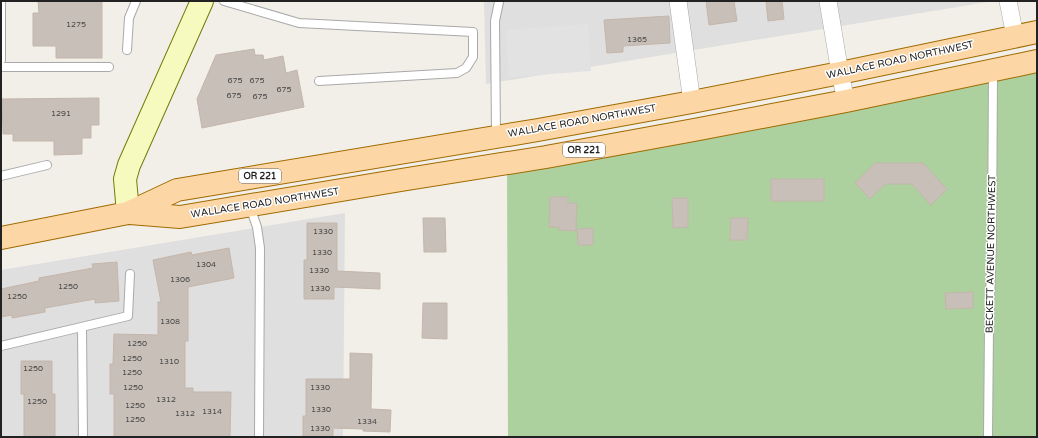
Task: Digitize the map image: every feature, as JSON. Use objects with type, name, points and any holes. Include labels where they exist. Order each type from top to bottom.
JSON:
[{"type":"main road","points":[[128,213],[125,179],[129,166],[200,2]]},
{"type":"main road","name":"WALLACE ROAD NORTHWEST","points":[[1,238],[128,213],[177,190],[692,102],[1037,32]]},
{"type":"main road","name":"WALLACE ROAD NORTHWEST","points":[[128,213],[180,217],[546,157],[846,101],[1037,61]]},
{"type":"street","points":[[678,1],[692,102]]},
{"type":"street","points":[[828,1],[846,101]]},
{"type":"street","points":[[1008,1],[1015,36]]},
{"type":"lane","points":[[1,1],[1,60]]},
{"type":"lane","points":[[127,50],[129,18],[136,1]]},
{"type":"lane","points":[[224,1],[299,23],[473,32],[473,57],[466,68],[457,73],[319,81]]},
{"type":"lane","points":[[496,136],[494,21],[499,2]]},
{"type":"lane","points":[[1,67],[109,67]]},
{"type":"lane","name":"BECKETT AVENUE NORTHWEST","points":[[988,437],[993,71]]},
{"type":"lane","points":[[1,176],[47,165]]},
{"type":"lane","points":[[249,206],[256,227],[260,248],[259,437]]},
{"type":"lane","points":[[1,346],[128,316],[130,274]]},
{"type":"lane","points":[[82,327],[83,437]]},
{"type":"shaded area","points":[[484,1],[994,1],[486,84]]},
{"type":"shaded area","points":[[588,24],[591,71],[509,77],[506,30]]},
{"type":"shaded area","points":[[345,213],[343,437],[1,437],[1,270]]},
{"type":"green space","points":[[1037,60],[1037,437],[508,437],[507,168]]},
{"type":"building","points":[[38,1],[102,1],[102,58],[56,58],[56,46],[33,46],[33,13],[39,13]]},
{"type":"building","points":[[706,1],[734,1],[737,21],[709,25]]},
{"type":"building","points":[[766,1],[782,1],[784,19],[768,21]]},
{"type":"building","points":[[669,16],[670,43],[623,46],[623,52],[607,53],[604,20]]},
{"type":"building","points":[[254,49],[255,55],[263,55],[264,60],[283,56],[286,73],[297,70],[304,107],[202,128],[197,99],[216,55]]},
{"type":"building","points":[[99,98],[99,125],[91,125],[91,138],[82,138],[82,154],[54,155],[54,141],[13,141],[13,134],[3,134],[2,99]]},
{"type":"building","points":[[875,163],[923,163],[947,189],[931,205],[912,184],[885,184],[870,199],[855,183]]},
{"type":"building","points":[[771,179],[824,179],[824,201],[771,201]]},
{"type":"building","points":[[550,197],[568,197],[568,203],[577,203],[576,231],[559,230],[559,227],[549,227]]},
{"type":"building","points":[[672,198],[688,198],[688,227],[673,228]]},
{"type":"building","points":[[423,218],[445,218],[446,252],[424,252]]},
{"type":"building","points":[[731,218],[748,218],[747,240],[730,240]]},
{"type":"building","points":[[307,223],[337,223],[337,271],[380,273],[380,289],[334,287],[334,299],[304,299],[304,260],[307,260]]},
{"type":"building","points":[[593,228],[593,245],[578,245],[577,229]]},
{"type":"building","points":[[229,248],[234,278],[188,287],[188,341],[185,341],[185,388],[193,388],[193,392],[231,392],[230,437],[114,437],[114,394],[110,394],[110,364],[113,364],[114,334],[158,335],[158,302],[161,302],[153,260],[191,252],[192,255]]},
{"type":"building","points":[[117,262],[119,301],[95,303],[95,299],[45,308],[45,312],[12,318],[12,315],[1,317],[1,289],[39,281],[39,278],[93,268],[92,264]]},
{"type":"building","points":[[973,292],[973,308],[946,309],[945,293]]},
{"type":"building","points":[[423,303],[447,303],[447,339],[422,338]]},
{"type":"building","points":[[350,353],[372,354],[371,409],[391,410],[390,432],[333,428],[333,437],[303,437],[303,416],[306,416],[306,379],[350,379]]},
{"type":"building","points":[[21,361],[52,361],[52,394],[55,394],[55,437],[24,437],[24,394],[21,394]]}]
